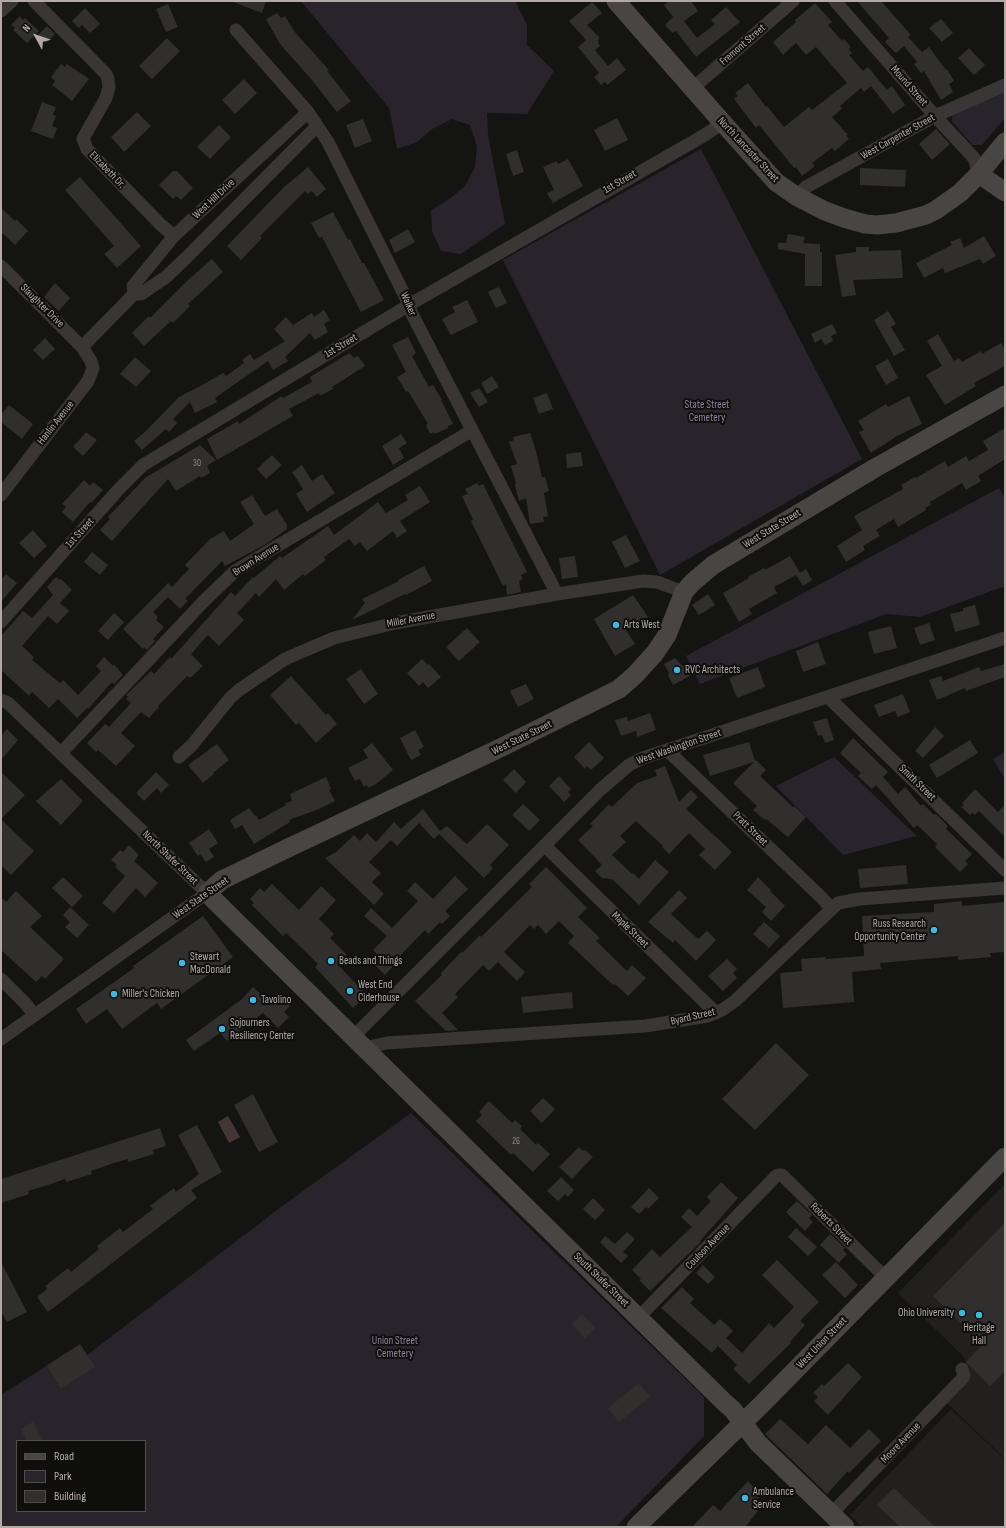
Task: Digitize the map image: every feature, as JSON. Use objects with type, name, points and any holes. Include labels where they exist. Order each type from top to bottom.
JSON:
[{"type":"street","points":[[1,11],[12,1]]},
{"type":"street","name":"Elizabeth Dr.","points":[[34,1],[106,74],[108,79],[109,87],[106,98],[85,134],[84,139],[87,149],[174,236]]},
{"type":"street","name":"North Lancaster Street","points":[[616,1],[768,174],[781,186],[796,196],[825,211],[865,224],[877,225],[914,219],[936,210],[960,193],[979,174]]},
{"type":"street","name":"Fremont Street","points":[[693,88],[793,1]]},
{"type":"street","name":"Mound Street","points":[[835,1],[935,116],[974,158],[979,174]]},
{"type":"street","name":"Walker","points":[[236,30],[308,112],[328,142],[409,305],[412,314],[557,594]]},
{"type":"street","name":"West Carpenter Street","points":[[796,196],[806,187],[935,116],[1005,85]]},
{"type":"street","name":"West Hill Drive","points":[[134,294],[132,286],[174,236],[308,112]]},
{"type":"street","name":"1st Street","points":[[1,622],[138,469],[409,305],[703,136],[723,123]]},
{"type":"street","name":"West Hill Drive","points":[[82,347],[134,294],[141,294],[166,277],[210,235],[317,126]]},
{"type":"street","points":[[1005,142],[979,174],[1005,192]]},
{"type":"street","name":"Slaughter Drive","points":[[1,266],[82,347]]},
{"type":"street","name":"Hanlin Avenue","points":[[1,495],[88,381],[93,368],[91,361],[82,347]]},
{"type":"street","name":"West State Street","points":[[1,1039],[207,893],[222,880],[503,747],[618,689],[642,669],[661,646],[667,635],[684,592],[702,573],[724,558],[875,468],[1005,395]]},
{"type":"street","name":"Brown Avenue","points":[[61,753],[203,602],[235,571],[472,431]]},
{"type":"street","name":"Miller Avenue","points":[[179,757],[192,745],[230,698],[239,690],[285,659],[344,635],[395,623],[557,594],[643,582],[657,582],[684,592]]},
{"type":"street","name":"West Washington Street","points":[[358,1042],[545,846],[600,790],[629,765],[668,750],[1005,638]]},
{"type":"street","name":"Smith Street","points":[[828,696],[1005,870]]},
{"type":"street","name":"North Shafer Street","points":[[1,700],[8,703],[61,753],[207,893],[358,1042]]},
{"type":"street","name":"Pratt Street","points":[[668,750],[832,909]]},
{"type":"street","name":"Maple Street","points":[[545,846],[716,1013]]},
{"type":"street","name":"Byard Street","points":[[358,1042],[388,1043],[645,1026],[702,1017],[716,1013],[735,1001],[832,909],[843,901],[1005,888]]},
{"type":"street","points":[[1,979],[26,1004],[34,1015]]},
{"type":"street","name":"South Shafer Street","points":[[358,1042],[733,1410],[758,1443],[845,1527]]},
{"type":"street","name":"West Union Street","points":[[636,1527],[766,1401],[1005,1157]]},
{"type":"street","name":"Roberts Street","points":[[776,1176],[782,1175],[886,1278]]},
{"type":"street","name":"Coulson Avenue","points":[[639,1317],[776,1176]]},
{"type":"street","name":"Moore Avenue","points":[[832,1514],[961,1380],[964,1376],[962,1370]]},
{"type":"shaded area","points":[[228,1116],[240,1137],[229,1143],[218,1122]]},
{"type":"shaded area","name":"Ohio University","points":[[1005,1184],[1005,1459],[947,1403],[969,1380],[964,1357],[898,1293]]},
{"type":"shaded area","points":[[951,1409],[1005,1460],[1005,1527],[862,1527],[850,1515]]},
{"type":"green space","points":[[301,1],[515,1],[527,25],[527,45],[554,71],[527,114],[487,113],[488,135],[505,224],[461,254],[441,251],[432,231],[431,210],[448,200],[465,186],[475,167],[477,146],[470,125],[452,119],[432,129],[417,142],[397,149],[389,108]]},
{"type":"green space","points":[[1001,93],[1005,93],[1005,118],[982,145],[972,145],[952,121],[952,116],[965,107]]},
{"type":"green space","name":"State Street Cemetery","points":[[701,149],[862,459],[660,575],[503,260]]},
{"type":"green space","points":[[999,488],[1005,498],[1005,586],[920,617],[886,614],[700,684],[686,656]]},
{"type":"green space","points":[[1005,752],[1005,779],[993,759]]},
{"type":"green space","points":[[834,757],[917,836],[843,855],[776,786]]},
{"type":"green space","name":"Union Street Cemetery","points":[[411,1113],[704,1397],[704,1436],[616,1527],[1,1527],[1,1395],[46,1366],[61,1389],[87,1355],[281,1207]]},
{"type":"building","points":[[266,1],[262,13],[233,2]]},
{"type":"building","points":[[669,1],[691,1],[698,11],[684,21],[697,38],[715,24],[711,20],[726,7],[740,22],[696,57],[676,31],[672,33],[665,25],[673,17],[664,5]]},
{"type":"building","points":[[857,1],[881,1],[911,35],[908,37],[922,52],[929,47],[946,70],[947,69],[954,81],[949,84],[953,92],[941,100],[924,71],[921,73],[914,64],[917,62],[904,46],[896,53],[885,42],[889,38]]},
{"type":"building","points":[[592,2],[602,13],[587,25],[599,37],[598,43],[600,46],[595,50],[608,66],[617,58],[626,70],[607,85],[605,82],[601,85],[594,77],[599,73],[578,47],[586,40],[569,21]]},
{"type":"building","points":[[815,3],[832,22],[828,25],[842,41],[844,39],[851,47],[849,49],[852,53],[849,55],[863,71],[868,67],[887,90],[892,86],[905,105],[893,114],[871,86],[864,92],[861,88],[840,106],[842,109],[832,117],[848,135],[846,135],[849,139],[835,151],[832,148],[812,163],[815,166],[802,176],[796,167],[794,168],[759,125],[756,128],[734,99],[738,96],[735,93],[748,83],[766,107],[767,106],[784,127],[809,107],[812,110],[847,83],[816,47],[806,55],[796,43],[783,55],[773,42]]},
{"type":"building","points":[[168,4],[178,27],[166,32],[156,9]]},
{"type":"building","points":[[85,8],[100,24],[90,33],[82,25],[79,28],[72,21]]},
{"type":"building","points":[[277,13],[281,18],[285,16],[294,31],[329,70],[327,71],[351,101],[337,112],[311,79],[280,44],[266,19]]},
{"type":"building","points":[[20,16],[23,20],[25,18],[39,31],[27,43],[13,30],[15,28],[11,25]]},
{"type":"building","points":[[941,19],[953,33],[942,42],[929,28]]},
{"type":"building","points":[[47,26],[55,34],[46,43],[38,35]]},
{"type":"building","points":[[167,38],[180,51],[152,79],[139,66]]},
{"type":"building","points":[[969,48],[985,65],[974,75],[958,58]]},
{"type":"building","points":[[61,64],[65,67],[67,64],[89,79],[72,101],[52,85],[55,81],[51,77]]},
{"type":"building","points":[[244,79],[257,93],[235,114],[222,100]]},
{"type":"building","points":[[42,102],[56,107],[53,115],[56,116],[52,126],[57,128],[53,139],[31,131]]},
{"type":"building","points":[[137,112],[151,126],[124,152],[111,137]]},
{"type":"building","points":[[617,118],[628,140],[605,151],[594,130]]},
{"type":"building","points":[[363,119],[372,141],[355,148],[346,125]]},
{"type":"building","points":[[219,125],[231,137],[210,159],[197,147]]},
{"type":"building","points":[[936,129],[950,144],[932,160],[919,144]]},
{"type":"building","points":[[517,150],[524,172],[513,176],[506,154]]},
{"type":"building","points":[[568,159],[583,186],[553,203],[547,193],[554,190],[543,167],[557,161],[558,164]]},
{"type":"building","points":[[308,167],[326,189],[317,197],[312,191],[308,194],[305,191],[260,236],[262,238],[241,260],[227,246],[284,187]]},
{"type":"building","points":[[860,168],[906,170],[905,187],[860,185]]},
{"type":"building","points":[[173,171],[177,171],[193,188],[181,200],[176,196],[173,199],[159,185]]},
{"type":"building","points":[[80,177],[141,246],[117,268],[104,254],[114,246],[65,190]]},
{"type":"building","points":[[1,208],[15,221],[16,219],[28,231],[15,245],[1,232]]},
{"type":"building","points":[[333,212],[348,240],[350,239],[362,263],[364,263],[384,300],[361,312],[322,237],[319,238],[311,223]]},
{"type":"building","points":[[408,229],[415,242],[395,253],[389,240]]},
{"type":"building","points":[[788,234],[805,237],[803,243],[820,244],[820,252],[822,252],[822,286],[805,286],[805,254],[778,249],[778,243],[786,243]]},
{"type":"building","points":[[984,236],[996,256],[983,264],[980,259],[945,273],[943,268],[924,278],[916,263],[952,245],[950,242],[960,238],[964,248]]},
{"type":"building","points":[[856,247],[869,247],[869,251],[901,250],[903,278],[853,280],[856,295],[842,297],[835,255],[856,252]]},
{"type":"building","points":[[212,259],[223,272],[188,304],[190,306],[173,323],[171,321],[144,346],[132,333],[149,316],[150,318],[188,280]]},
{"type":"building","points":[[55,283],[70,298],[59,311],[44,297]]},
{"type":"building","points":[[499,287],[507,303],[496,308],[488,292]]},
{"type":"building","points":[[467,300],[478,322],[451,335],[442,319],[455,312],[452,307]]},
{"type":"building","points":[[324,310],[330,320],[324,324],[328,332],[315,340],[310,333],[285,357],[288,361],[273,370],[268,361],[215,398],[217,402],[195,413],[190,402],[173,419],[177,423],[169,432],[166,429],[142,450],[134,441],[145,432],[179,397],[223,373],[226,376],[244,363],[242,360],[250,354],[254,360],[285,341],[274,329],[286,317],[293,325],[312,313],[314,317]]},
{"type":"building","points":[[888,311],[896,324],[891,327],[905,350],[894,356],[874,320]]},
{"type":"building","points":[[832,324],[837,333],[831,336],[833,341],[825,345],[821,339],[815,343],[811,334]]},
{"type":"building","points":[[938,334],[954,361],[959,358],[962,362],[981,351],[982,354],[1001,343],[1005,349],[1005,366],[974,383],[976,386],[945,405],[926,375],[942,366],[927,341]]},
{"type":"building","points":[[408,337],[416,353],[412,356],[429,387],[433,385],[453,424],[435,434],[434,432],[430,434],[426,425],[428,424],[408,391],[406,392],[397,377],[406,372],[392,345]]},
{"type":"building","points":[[45,338],[55,349],[43,360],[33,350]]},
{"type":"building","points":[[349,353],[354,358],[358,356],[365,366],[332,387],[333,389],[320,396],[319,393],[289,409],[293,416],[217,460],[207,439],[238,421],[239,424],[282,396],[283,398],[312,382],[310,377]]},
{"type":"building","points":[[135,357],[151,371],[136,387],[120,374]]},
{"type":"building","points":[[888,359],[898,378],[886,385],[875,366]]},
{"type":"building","points":[[492,376],[499,387],[487,394],[481,383]]},
{"type":"building","points":[[479,388],[488,402],[479,407],[470,393]]},
{"type":"building","points":[[547,393],[553,409],[539,414],[533,398]]},
{"type":"building","points":[[909,396],[922,424],[897,436],[871,453],[859,432],[864,430],[858,421],[886,404],[888,407]]},
{"type":"building","points":[[9,405],[33,424],[22,439],[1,422],[1,415]]},
{"type":"building","points":[[1005,428],[1005,459],[978,476],[981,481],[966,490],[962,483],[930,502],[931,505],[925,508],[926,510],[898,527],[894,519],[876,530],[880,536],[863,546],[865,550],[846,562],[837,546],[862,530],[854,516],[903,489],[901,485],[945,461],[948,467],[966,456],[969,461],[988,450],[983,441]]},
{"type":"building","points":[[86,432],[97,440],[83,456],[73,447]]},
{"type":"building","points":[[530,433],[542,477],[545,477],[549,491],[544,493],[548,516],[543,517],[544,522],[530,524],[526,498],[519,501],[511,466],[517,464],[509,442],[514,440],[513,437]]},
{"type":"building","points":[[401,434],[407,443],[399,448],[404,458],[393,465],[382,446]]},
{"type":"building","points":[[200,445],[216,460],[207,466],[210,473],[201,478],[200,476],[176,491],[168,479],[112,541],[100,530],[110,519],[108,517],[145,478]]},
{"type":"building","points":[[581,452],[583,466],[567,468],[566,454]]},
{"type":"building","points":[[272,455],[282,465],[266,479],[257,469]]},
{"type":"building","points":[[302,465],[312,481],[322,474],[335,493],[307,512],[296,494],[303,489],[292,472]]},
{"type":"building","points":[[84,480],[90,486],[93,482],[103,490],[91,503],[90,502],[73,522],[62,512],[66,507],[62,504]]},
{"type":"building","points":[[477,483],[479,486],[483,484],[527,572],[521,575],[523,579],[519,581],[521,592],[507,595],[506,584],[503,586],[471,521],[473,520],[462,496],[468,494],[465,489]]},
{"type":"building","points":[[420,486],[430,502],[400,521],[407,531],[397,538],[393,531],[367,551],[360,542],[355,546],[349,539],[324,557],[326,560],[305,576],[303,574],[284,590],[276,579],[259,597],[256,593],[237,613],[244,620],[219,646],[208,635],[191,654],[203,666],[190,678],[187,676],[158,706],[159,707],[149,718],[141,712],[121,733],[135,746],[116,766],[98,750],[96,752],[87,743],[105,724],[109,727],[131,703],[126,699],[128,697],[126,695],[151,671],[154,674],[170,657],[171,659],[231,592],[235,596],[253,577],[254,578],[280,556],[282,558],[328,526],[334,535],[378,502],[386,513],[408,500],[405,495]]},
{"type":"building","points":[[252,495],[265,516],[277,509],[287,525],[287,529],[266,544],[225,566],[222,561],[185,599],[188,601],[180,609],[168,597],[153,612],[158,617],[156,620],[164,627],[153,639],[155,641],[147,650],[144,647],[143,649],[123,629],[168,583],[172,587],[189,569],[185,565],[210,539],[224,531],[230,541],[254,524],[240,502]]},
{"type":"building","points":[[33,530],[47,546],[34,558],[19,543]]},
{"type":"building","points":[[626,535],[640,561],[625,568],[612,542]]},
{"type":"building","points":[[92,552],[108,565],[100,575],[84,562]]},
{"type":"building","points":[[575,556],[578,577],[562,579],[559,558]]},
{"type":"building","points":[[790,556],[800,573],[806,569],[812,580],[803,586],[796,575],[774,587],[777,593],[749,609],[752,614],[739,622],[723,593],[764,568],[765,570]]},
{"type":"building","points":[[424,566],[432,581],[352,620],[365,603],[362,599],[399,581],[398,580]]},
{"type":"building","points":[[6,574],[17,583],[1,602],[1,580]]},
{"type":"building","points":[[56,577],[60,580],[61,579],[72,590],[60,603],[69,611],[57,624],[48,616],[22,646],[34,657],[32,660],[60,683],[63,680],[78,695],[101,671],[96,666],[104,657],[113,666],[114,664],[123,675],[114,684],[112,682],[88,709],[87,708],[77,718],[58,699],[49,708],[32,692],[29,696],[1,670],[1,636],[23,611],[32,618],[53,595],[47,587]]},
{"type":"building","points":[[708,594],[715,605],[699,615],[692,605]]},
{"type":"building","name":"Arts West","points":[[633,595],[648,617],[626,630],[635,644],[615,656],[594,619]]},
{"type":"building","points":[[975,605],[980,625],[955,632],[950,614],[963,611],[963,608]]},
{"type":"building","points":[[114,613],[124,622],[108,640],[98,631]]},
{"type":"building","points":[[929,623],[935,640],[920,645],[914,628]]},
{"type":"building","points":[[891,626],[897,648],[874,654],[868,632]]},
{"type":"building","points":[[467,628],[480,642],[459,661],[446,647]]},
{"type":"building","points":[[818,642],[826,664],[803,672],[796,651]]},
{"type":"building","name":"RVC Architects","points":[[675,658],[682,666],[684,665],[690,676],[673,685],[664,664]]},
{"type":"building","points":[[422,659],[441,677],[428,688],[423,682],[419,686],[407,673]]},
{"type":"building","points":[[1005,664],[1005,677],[966,691],[965,688],[937,700],[929,680],[941,676],[943,681],[979,667],[981,671]]},
{"type":"building","points":[[758,667],[765,687],[737,698],[729,678]]},
{"type":"building","points":[[361,669],[378,694],[364,704],[346,679]]},
{"type":"building","points":[[291,676],[326,715],[328,713],[337,724],[316,743],[299,723],[296,725],[270,695]]},
{"type":"building","points":[[526,684],[534,699],[518,707],[510,691]]},
{"type":"building","points":[[903,694],[910,712],[898,717],[895,711],[879,717],[874,705]]},
{"type":"building","points":[[650,713],[656,730],[637,737],[636,731],[621,736],[615,720],[627,717],[628,721]]},
{"type":"building","points":[[827,718],[834,740],[825,743],[822,735],[818,736],[813,722]]},
{"type":"building","points":[[935,727],[944,736],[923,758],[915,751]]},
{"type":"building","points":[[7,729],[18,740],[1,760],[1,736]]},
{"type":"building","points":[[415,730],[424,747],[418,750],[421,755],[411,760],[400,738]]},
{"type":"building","points":[[853,738],[888,772],[883,777],[898,794],[905,787],[921,806],[923,804],[948,826],[946,829],[972,854],[965,861],[968,864],[960,872],[935,847],[937,844],[917,825],[914,828],[876,785],[872,789],[858,776],[861,773],[840,753]]},
{"type":"building","points":[[970,740],[978,753],[937,778],[929,765]]},
{"type":"building","points":[[589,742],[604,758],[591,770],[587,766],[585,769],[574,757]]},
{"type":"building","points":[[749,742],[755,761],[756,760],[766,770],[760,776],[806,817],[788,837],[753,810],[757,806],[733,783],[754,762],[710,776],[703,755]]},
{"type":"building","points":[[372,743],[393,770],[376,784],[368,788],[367,785],[364,787],[360,779],[355,781],[348,768],[368,758],[363,750]]},
{"type":"building","points":[[217,744],[229,760],[203,783],[188,765]]},
{"type":"building","points":[[665,766],[679,802],[691,790],[698,797],[686,809],[732,852],[715,870],[699,855],[705,849],[689,833],[669,854],[662,847],[663,846],[636,821],[620,836],[626,842],[612,855],[639,879],[655,860],[669,872],[639,905],[612,879],[602,878],[595,871],[602,865],[578,840],[593,826],[590,824],[609,804],[612,807],[637,783],[657,776],[655,770]]},
{"type":"building","points":[[514,769],[526,782],[516,793],[503,780]]},
{"type":"building","points":[[1,772],[25,795],[1,819]]},
{"type":"building","points":[[156,772],[169,785],[161,793],[157,788],[144,801],[136,793]]},
{"type":"building","points":[[559,776],[571,789],[568,792],[571,795],[564,802],[549,786]]},
{"type":"building","points":[[326,777],[331,789],[329,790],[335,801],[319,809],[289,820],[290,822],[254,844],[242,825],[235,829],[230,820],[249,808],[259,820],[286,805],[285,803],[292,801],[290,794]]},
{"type":"building","points":[[61,779],[83,801],[61,825],[36,801]]},
{"type":"building","points":[[975,789],[998,812],[1005,804],[1005,837],[979,811],[975,815],[972,813],[970,815],[961,807],[964,805],[962,803]]},
{"type":"building","points":[[523,804],[540,820],[529,831],[512,815]]},
{"type":"building","points":[[423,809],[440,831],[447,826],[467,844],[487,824],[509,845],[490,865],[493,868],[484,878],[439,834],[434,839],[419,823],[397,846],[391,840],[369,862],[381,873],[372,882],[384,894],[374,905],[325,858],[336,852],[354,835],[360,841],[367,833],[376,842],[394,822],[401,829]]},
{"type":"building","points":[[1,819],[34,851],[11,875],[1,865]]},
{"type":"building","points":[[209,829],[218,843],[209,849],[214,857],[206,862],[200,854],[198,856],[189,843]]},
{"type":"building","points":[[129,845],[139,855],[134,861],[158,883],[145,897],[136,888],[114,913],[102,903],[125,876],[115,867],[117,865],[111,860],[120,850],[123,852]]},
{"type":"building","points":[[906,865],[908,884],[860,888],[858,869]]},
{"type":"building","points":[[546,867],[587,908],[578,917],[600,938],[596,941],[627,971],[632,965],[646,978],[628,996],[615,984],[613,985],[568,943],[574,936],[559,921],[546,934],[538,925],[534,929],[530,925],[504,952],[525,972],[517,981],[498,962],[489,971],[483,965],[455,994],[458,997],[442,1013],[458,1030],[446,1031],[415,1001],[442,975],[441,973],[461,952],[462,953],[480,935],[481,937],[532,887],[529,884]]},
{"type":"building","points":[[455,876],[468,889],[445,911],[450,916],[442,924],[440,922],[428,934],[425,930],[398,958],[399,960],[385,975],[371,961],[378,955],[373,950],[387,936],[364,916],[371,908],[392,928],[418,901],[407,891],[415,882],[433,899]]},
{"type":"building","points":[[63,877],[83,896],[72,907],[52,888]]},
{"type":"building","points":[[758,877],[785,906],[771,921],[762,912],[766,907],[747,890]]},
{"type":"building","points":[[272,884],[299,910],[321,886],[336,900],[319,919],[334,934],[330,938],[347,955],[337,964],[367,995],[353,1008],[315,967],[318,964],[286,933],[283,936],[252,905],[254,903],[250,899],[260,888],[264,892]]},
{"type":"building","points":[[679,890],[687,898],[671,914],[698,939],[707,931],[716,940],[696,961],[675,940],[673,943],[648,922]]},
{"type":"building","points":[[16,891],[42,916],[30,927],[64,959],[45,979],[42,976],[36,982],[1,950],[1,897],[6,902]]},
{"type":"building","name":"Russ Research Opportunity Center","points":[[962,901],[962,906],[1005,902],[1005,952],[990,953],[991,957],[958,960],[958,956],[880,963],[881,969],[852,972],[854,1002],[783,1008],[780,973],[802,971],[801,959],[864,956],[862,916],[934,912],[934,904]]},
{"type":"building","points":[[70,907],[89,925],[77,938],[65,927],[70,922],[63,915]]},
{"type":"building","name":"Stewart MacDonald","points":[[203,916],[233,957],[161,1009],[157,1003],[122,1029],[107,1009],[86,1024],[76,1009]]},
{"type":"building","points":[[764,922],[780,936],[769,948],[753,934]]},
{"type":"building","points":[[727,959],[737,969],[733,973],[737,978],[723,991],[708,976]]},
{"type":"building","points":[[253,987],[269,1002],[277,993],[290,1006],[284,1012],[289,1017],[278,1028],[263,1013],[227,1041],[220,1033],[194,1051],[186,1040],[241,1000]]},
{"type":"building","points":[[572,992],[573,1008],[523,1013],[521,997]]},
{"type":"building","points":[[776,1043],[809,1075],[755,1130],[722,1099]]},
{"type":"building","points":[[253,1094],[278,1142],[259,1152],[234,1105]]},
{"type":"building","points":[[543,1098],[555,1109],[542,1123],[530,1111]]},
{"type":"building","points":[[489,1101],[512,1123],[515,1120],[522,1126],[520,1129],[536,1145],[538,1143],[550,1154],[533,1172],[513,1153],[511,1155],[476,1121],[482,1115],[479,1112]]},
{"type":"building","points":[[197,1125],[222,1172],[191,1190],[197,1198],[48,1312],[37,1297],[47,1289],[45,1286],[68,1268],[71,1272],[99,1249],[97,1246],[120,1228],[123,1232],[153,1209],[150,1206],[174,1188],[176,1192],[199,1174],[178,1135]]},
{"type":"building","points":[[160,1128],[166,1146],[153,1150],[154,1154],[128,1162],[128,1159],[114,1163],[91,1171],[92,1174],[66,1182],[65,1179],[28,1191],[29,1194],[1,1203],[1,1179]]},
{"type":"building","points":[[579,1147],[593,1157],[572,1179],[559,1167]]},
{"type":"building","points":[[561,1177],[574,1190],[568,1197],[565,1194],[558,1201],[547,1191]]},
{"type":"building","points":[[721,1182],[738,1198],[700,1241],[701,1242],[650,1291],[632,1270],[652,1249],[660,1257],[692,1227],[681,1217],[689,1208],[697,1216],[711,1201],[707,1197]]},
{"type":"building","points":[[649,1188],[659,1198],[648,1209],[646,1207],[639,1214],[631,1207]]},
{"type":"building","points":[[593,1198],[605,1210],[595,1220],[583,1209]]},
{"type":"building","points":[[797,1201],[812,1215],[809,1218],[813,1222],[805,1231],[786,1212]]},
{"type":"building","name":"Heritage Hall","points":[[1005,1223],[1005,1371],[990,1386],[966,1362],[983,1344],[933,1296]]},
{"type":"building","points":[[796,1228],[817,1247],[808,1256],[788,1237]]},
{"type":"building","points":[[627,1232],[635,1239],[623,1252],[628,1256],[621,1263],[600,1242],[605,1236],[615,1244]]},
{"type":"building","points":[[830,1234],[845,1248],[843,1250],[847,1254],[839,1263],[820,1245]]},
{"type":"building","points":[[777,1260],[819,1302],[800,1321],[805,1325],[790,1342],[791,1343],[749,1384],[733,1369],[737,1365],[718,1346],[712,1353],[661,1308],[682,1287],[694,1299],[690,1303],[714,1325],[720,1319],[733,1331],[726,1338],[742,1353],[769,1323],[774,1328],[794,1307],[762,1275]]},
{"type":"building","points":[[1,1262],[27,1312],[7,1322],[1,1311]]},
{"type":"building","points":[[836,1262],[858,1285],[845,1298],[822,1275]]},
{"type":"building","points":[[703,1265],[715,1277],[708,1284],[696,1273]]},
{"type":"building","points":[[582,1314],[595,1328],[585,1338],[572,1324]]},
{"type":"building","points":[[80,1344],[95,1367],[61,1389],[46,1366]]},
{"type":"building","points":[[848,1363],[862,1377],[828,1415],[814,1401],[818,1397],[813,1393],[822,1384],[824,1386]]},
{"type":"building","points":[[639,1383],[650,1397],[619,1422],[608,1408]]},
{"type":"building","points":[[780,1419],[808,1444],[826,1425],[850,1448],[869,1429],[881,1441],[849,1473],[848,1471],[827,1494],[765,1434]]},
{"type":"building","points":[[33,1422],[42,1440],[26,1440],[21,1429]]},
{"type":"building","points":[[748,1481],[761,1495],[752,1505],[758,1511],[745,1527],[692,1527],[713,1505],[720,1511]]},
{"type":"building","points":[[894,1488],[935,1527],[900,1527],[877,1505]]},
{"type":"place","name":"Arts West","points":[[616,625]]},
{"type":"place","name":"RVC Architects","points":[[677,670]]},
{"type":"place","name":"Russ Research Opportunity Center","points":[[934,930]]},
{"type":"place","name":"Beads and Things","points":[[331,961]]},
{"type":"place","name":"Stewart MacDonald","points":[[182,963]]},
{"type":"place","name":"West End Ciderhouse","points":[[350,991]]},
{"type":"place","name":"Miller's Chicken","points":[[114,994]]},
{"type":"place","name":"Tavolino","points":[[253,1000]]},
{"type":"place","name":"Sojourners Resiliency Center","points":[[222,1029]]},
{"type":"place","name":"Ohio University","points":[[962,1313]]},
{"type":"place","name":"Heritage Hall","points":[[979,1315]]},
{"type":"place","name":"Ambulance Service","points":[[745,1498]]}]
